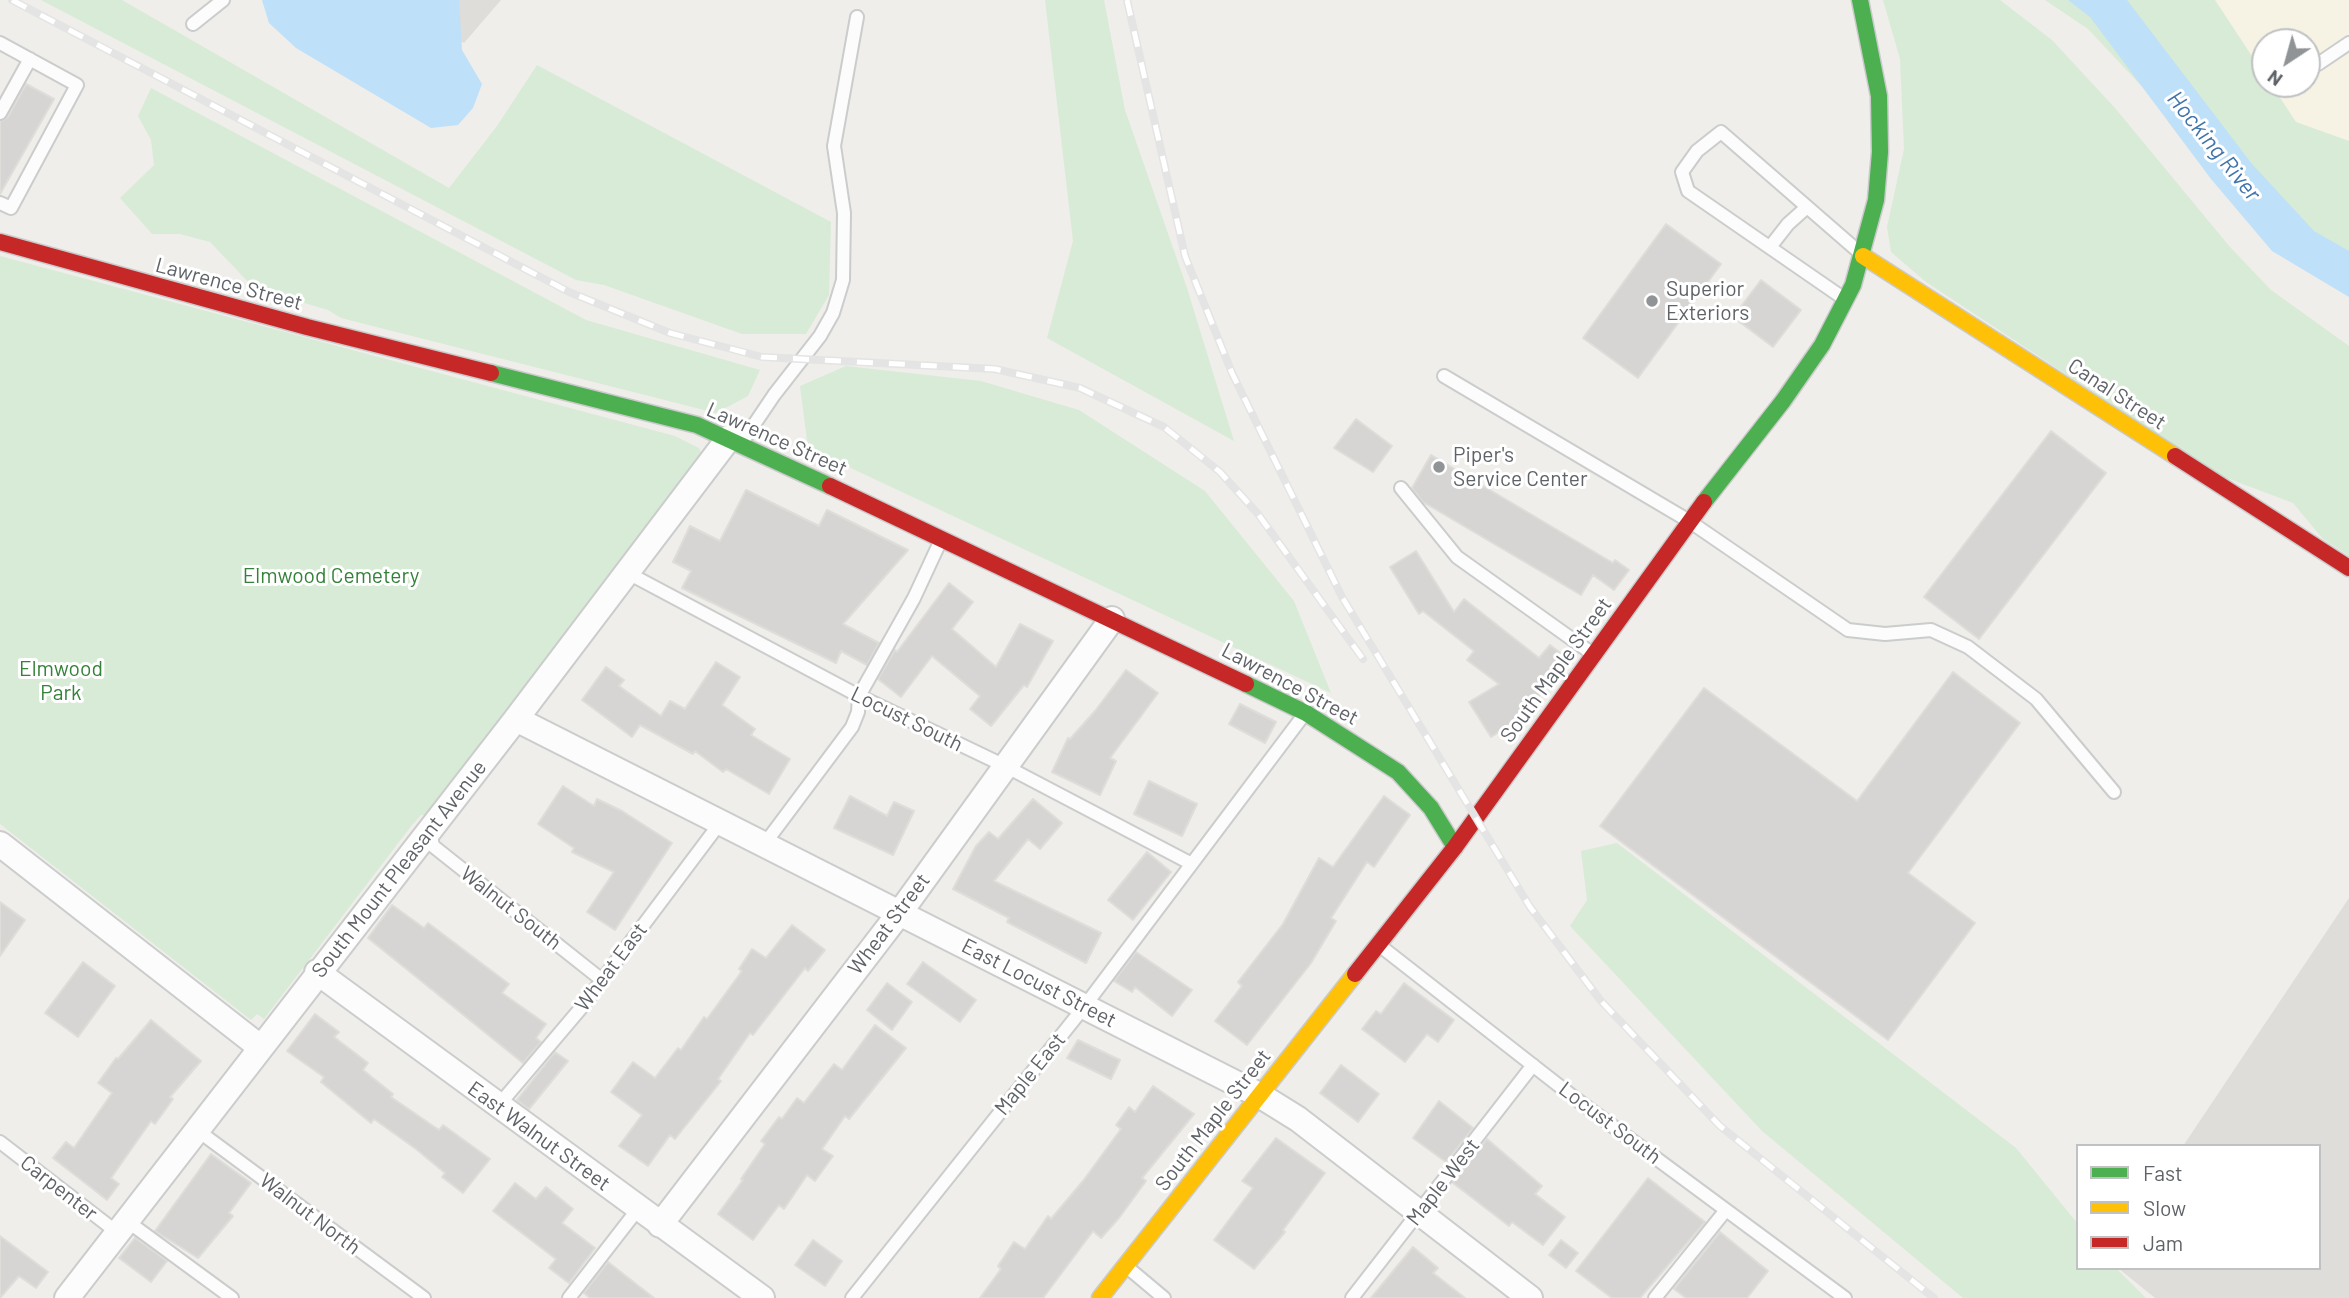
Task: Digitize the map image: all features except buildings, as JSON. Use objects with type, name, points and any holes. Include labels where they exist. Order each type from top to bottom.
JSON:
[{"type":"street","name":"South Maple Street","points":[[1100,1298],[1455,847],[1689,521],[1783,401],[1822,345],[1846,300],[1863,256],[1876,200],[1879,96],[1860,0]]},
{"type":"street","name":"Lawrence Street","points":[[0,242],[307,327],[697,425],[942,538],[1306,713],[1398,772],[1431,808],[1455,847]]},
{"type":"street","name":"Canal Street","points":[[1863,256],[2349,568]]},
{"type":"street","name":"South Mount Pleasant Avenue","points":[[67,1298],[317,972],[516,719],[626,572],[735,441]]},
{"type":"street","name":"Wheat Street","points":[[660,1225],[901,911],[1112,619]]},
{"type":"street","name":"East Locust Street","points":[[516,719],[763,846],[901,911],[1261,1096],[1298,1119],[1530,1298]]},
{"type":"street","points":[[0,844],[260,1047]]},
{"type":"street","name":"East Walnut Street","points":[[317,972],[762,1298]]},
{"type":"lane","points":[[193,24],[223,0]]},
{"type":"lane","points":[[735,441],[820,336],[834,313],[843,280],[844,213],[834,146],[857,17]]},
{"type":"lane","points":[[0,43],[77,85],[11,208],[0,204]]},
{"type":"lane","points":[[2321,62],[2349,43]]},
{"type":"lane","points":[[0,113],[30,59]]},
{"type":"lane","points":[[1846,300],[1688,191],[1682,172],[1696,151],[1721,132],[1863,256]]},
{"type":"lane","points":[[1770,247],[1788,224],[1807,207]]},
{"type":"lane","points":[[1444,376],[1689,521],[1848,630],[1885,634],[1931,629],[1968,647],[2036,699],[2114,792]]},
{"type":"lane","points":[[1401,488],[1457,558],[1594,654]]},
{"type":"lane","points":[[763,846],[852,727],[858,712],[859,696],[914,598],[942,538]]},
{"type":"lane","name":"Locust South","points":[[626,572],[859,696],[1005,766],[1190,863]]},
{"type":"lane","name":"Maple East","points":[[852,1298],[1084,1007],[1190,863],[1306,713]]},
{"type":"lane","name":"Wheat East","points":[[498,1107],[602,980],[720,823]]},
{"type":"lane","name":"Walnut South","points":[[429,829],[433,846],[602,980]]},
{"type":"lane","name":"Locust South","points":[[1378,944],[1533,1065],[1845,1298]]},
{"type":"lane","name":"Maple West","points":[[1352,1298],[1533,1065]]},
{"type":"lane","name":"Walnut North","points":[[197,1130],[424,1298]]},
{"type":"lane","name":"Carpenter","points":[[0,1142],[122,1227],[232,1298]]},
{"type":"lane","points":[[569,1298],[638,1209]]},
{"type":"lane","points":[[1655,1298],[1726,1210]]},
{"type":"lane","points":[[1125,1265],[1164,1298]]},
{"type":"shaded area","points":[[382,0],[501,0],[464,43]]},
{"type":"shaded area","points":[[2215,0],[2349,0],[2349,141],[2296,122],[2280,98],[2321,98],[2321,28],[2251,28],[2251,55]]},
{"type":"shaded area","points":[[2349,898],[2349,1298],[2155,1298],[2120,1270],[2321,1270],[2321,1144],[2184,1144]]},
{"type":"green space","points":[[41,0],[122,0],[449,188],[497,126],[537,65],[831,222],[829,295],[806,334],[742,334],[604,285],[576,280]]},
{"type":"green space","points":[[1045,0],[1104,0],[1125,110],[1187,288],[1234,441],[1047,338],[1073,241]]},
{"type":"green space","points":[[1883,0],[2000,0],[2052,40],[2115,108],[2230,247],[2271,290],[2349,346],[2349,556],[2323,539],[2293,503],[2219,475],[1926,282],[1891,252],[1887,227],[1904,149],[1900,59]]},
{"type":"green space","points":[[2045,0],[2215,0],[2251,55],[2251,98],[2280,98],[2296,122],[2349,141],[2349,279],[2298,253],[2088,29]]},
{"type":"green space","points":[[151,88],[586,320],[760,370],[748,396],[716,413],[341,318],[328,310],[254,288],[210,242],[180,234],[152,234],[120,198],[154,165],[151,140],[138,116]]},
{"type":"green space","name":"Elmwood Cemetery","points":[[0,256],[675,436],[699,448],[702,455],[428,815],[421,815],[412,825],[264,1019],[257,1014],[251,1020],[0,824]]},
{"type":"green space","points":[[846,366],[981,381],[1079,410],[1205,491],[1294,601],[1331,693],[808,448],[800,386]]},
{"type":"green space","points":[[1617,843],[2016,1148],[2076,1222],[2076,1270],[2118,1270],[2146,1298],[1963,1298],[1762,1131],[1570,926],[1587,900],[1581,851]]},
{"type":"water","points":[[262,0],[459,0],[462,50],[482,84],[473,108],[458,125],[431,128],[296,48],[269,23]]},
{"type":"water","name":"Hocking River","points":[[2068,0],[2127,0],[2252,164],[2314,231],[2349,251],[2349,297],[2272,251],[2211,179],[2090,17]]},
{"type":"railway","points":[[12,0],[569,292],[670,333],[762,357],[995,369],[1080,388],[1164,427],[1220,472],[1258,514],[1363,659]]},
{"type":"railway","points":[[1127,0],[1185,256],[1232,373],[1342,597],[1530,907],[1601,1001],[1720,1126],[1934,1298]]},
{"type":"traffic: fast","points":[[1704,502],[1783,401],[1822,345],[1853,285],[1876,200],[1880,152],[1879,96],[1860,0]]},
{"type":"traffic: fast","points":[[491,373],[697,425],[830,486]]},
{"type":"traffic: fast","points":[[1246,684],[1306,713],[1398,772],[1431,808],[1455,847]]},
{"type":"traffic: slow","points":[[1863,256],[2175,456]]},
{"type":"traffic: slow","points":[[1100,1298],[1355,974]]},
{"type":"traffic: jam","points":[[0,242],[307,327],[491,373]]},
{"type":"traffic: jam","points":[[2175,456],[2349,568]]},
{"type":"traffic: jam","points":[[830,486],[1246,684]]},
{"type":"traffic: jam","points":[[1355,974],[1455,847],[1704,502]]},
{"type":"place","name":"Superior Exteriors","points":[[1652,301]]},
{"type":"place","name":"Piper's Service Center","points":[[1439,467]]},
{"type":"park label","name":"Elmwood Park","points":[[61,681]]}]
